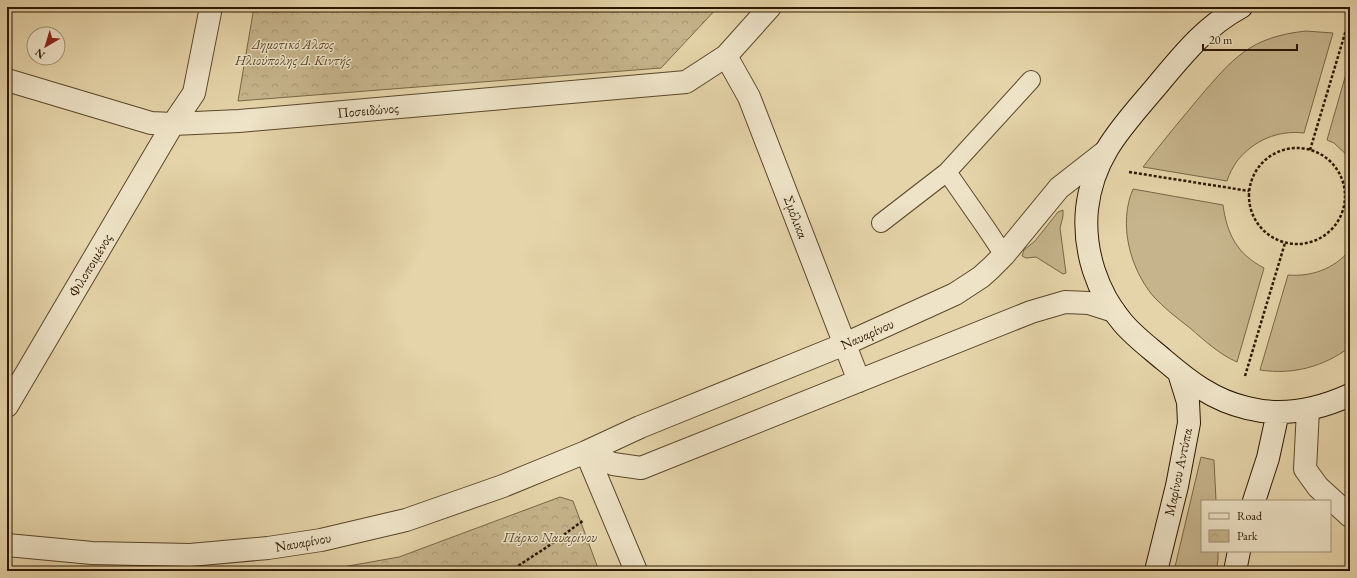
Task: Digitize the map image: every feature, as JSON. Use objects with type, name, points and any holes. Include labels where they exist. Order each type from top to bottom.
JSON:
[{"type":"street","name":"Φιλοποιμένος","points":[[7,406],[173,124],[194,93],[211,7]]},
{"type":"street","name":"Ποσειδώνος","points":[[7,80],[151,123],[173,124],[233,122],[686,82],[726,56],[770,7]]},
{"type":"street","points":[[1241,7],[1226,16],[1200,36],[1121,128],[1105,152],[1098,166],[1087,210],[1087,241],[1090,256],[1099,284],[1114,311],[1134,334],[1179,373],[1205,392],[1233,404],[1248,408],[1278,412],[1308,410],[1350,395]]},
{"type":"street","name":"Σμόλικα","points":[[726,56],[748,97],[859,381]]},
{"type":"street","name":"Ναυαρίνου","points":[[7,545],[92,553],[190,555],[268,548],[322,540],[406,520],[503,486],[586,452],[640,427],[845,344],[955,294],[981,277],[1004,255],[1060,188],[1105,152]]},
{"type":"street","points":[[586,452],[613,464],[641,468],[1031,312],[1065,302],[1089,303],[1114,311]]},
{"type":"street","name":"Μαρίνου Αντύπα","points":[[1156,571],[1177,486],[1189,423],[1188,402],[1179,373]]},
{"type":"street","points":[[1308,410],[1305,469],[1318,487],[1350,516]]},
{"type":"street","points":[[1254,500],[1268,458],[1278,412]]},
{"type":"street","points":[[586,452],[636,571]]},
{"type":"street","points":[[1235,571],[1239,552]]},
{"type":"lane","points":[[880,223],[947,172],[1031,80]]},
{"type":"lane","points":[[947,172],[1004,255]]},
{"type":"path","points":[[1310,150],[1346,30]]},
{"type":"path","points":[[1294,148],[1310,150],[1324,157],[1336,168],[1343,181],[1345,197],[1344,206],[1336,225],[1326,235],[1313,241],[1299,244],[1286,243],[1273,238],[1262,229],[1254,218],[1250,204],[1249,191],[1254,175],[1264,161],[1278,152],[1294,148]]},
{"type":"path","points":[[1129,172],[1249,191]]},
{"type":"path","points":[[1344,206],[1350,208]]},
{"type":"path","points":[[1245,376],[1286,243]]},
{"type":"path","points":[[510,571],[547,547],[587,518]]},
{"type":"green space","name":"Δημοτικό Άλσος Ηλιούπολης Δ. Κιντής","points":[[254,7],[718,7],[661,68],[238,101]]},
{"type":"green space","points":[[1306,31],[1333,33],[1304,133],[1285,133],[1259,142],[1251,147],[1237,161],[1227,181],[1143,167],[1198,99],[1233,61],[1256,44],[1270,38]]},
{"type":"green space","points":[[1350,60],[1350,158],[1334,143],[1327,140]]},
{"type":"green space","points":[[1133,189],[1223,205],[1227,225],[1240,250],[1264,268],[1237,362],[1212,347],[1171,313],[1153,296],[1145,285],[1133,259],[1127,231],[1129,202]]},
{"type":"green space","points":[[1063,210],[1060,228],[1066,273],[1063,274],[1036,257],[1026,258],[1022,256],[1024,250],[1035,241],[1058,212]]},
{"type":"green space","points":[[1350,250],[1350,347],[1329,360],[1307,368],[1284,371],[1260,370],[1288,275],[1305,275],[1322,270],[1344,257]]},
{"type":"green space","points":[[1201,457],[1214,460],[1216,500],[1201,500],[1201,552],[1218,552],[1216,571],[1174,571]]},
{"type":"green space","name":"Πάρκο Ναυαρίνου","points":[[560,497],[573,501],[599,571],[320,571],[399,557]]}]
